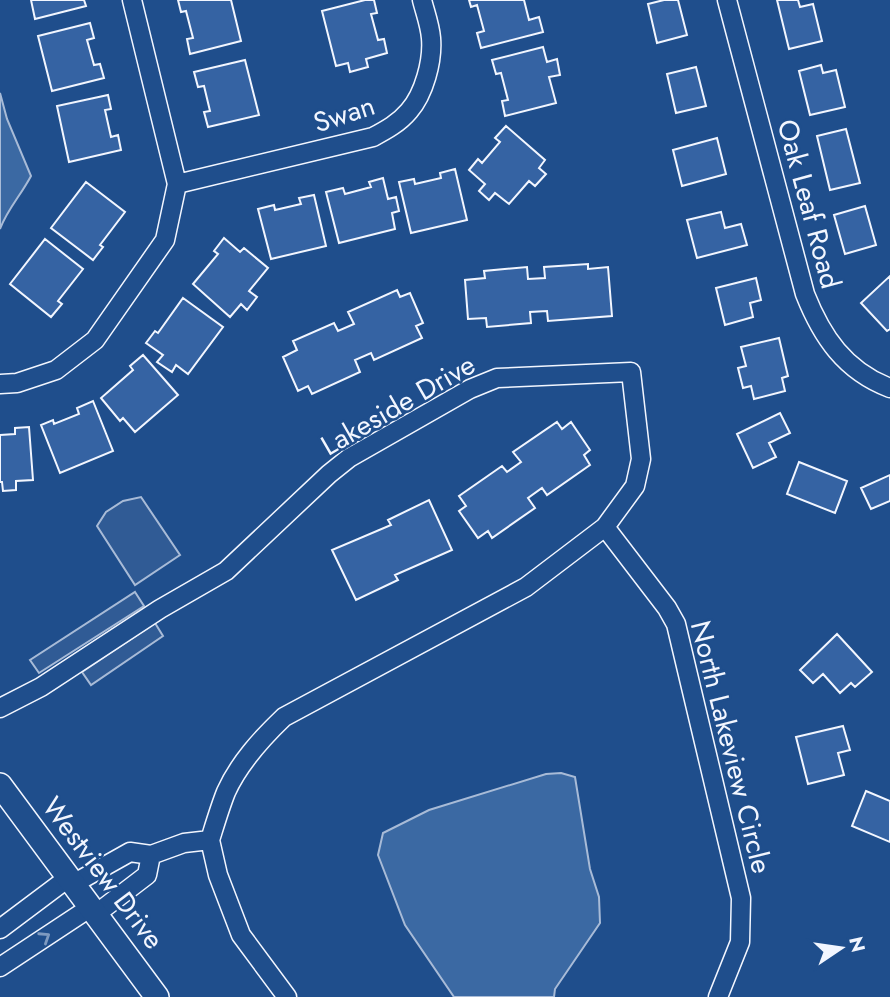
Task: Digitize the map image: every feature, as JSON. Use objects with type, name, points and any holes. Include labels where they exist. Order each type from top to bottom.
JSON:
[{"type":"street","points":[[0,383],[17,383],[56,370],[95,340],[164,240],[177,184],[132,0]]},
{"type":"street","name":"Swan","points":[[177,184],[373,138],[395,125],[411,110],[430,64],[431,38],[422,0]]},
{"type":"street","name":"Oak Leaf Road","points":[[727,0],[805,294],[815,321],[832,348],[870,381],[890,388]]},
{"type":"street","name":"Lakeside Drive","points":[[0,708],[41,687],[226,571],[349,458],[470,389],[497,378],[631,372],[641,459],[635,486],[606,527],[526,587],[284,717],[261,739],[242,764],[226,791],[210,840]]},
{"type":"street","name":"North Lakeview Circle","points":[[606,527],[676,624],[742,908],[740,942],[718,997]]},
{"type":"street","name":"Westview Drive","points":[[0,785],[157,997]]},
{"type":"street","points":[[0,929],[70,881],[130,852],[151,855],[184,842],[210,840],[218,875],[242,935],[287,997]]},
{"type":"street","points":[[0,967],[147,875],[151,855]]},
{"type":"shaded area","points":[[0,93],[7,119],[31,176],[0,229]]},
{"type":"shaded area","points":[[141,497],[180,555],[135,585],[97,526],[106,512],[123,501]]},
{"type":"shaded area","points":[[135,592],[144,606],[39,673],[30,660]]},
{"type":"shaded area","points":[[155,623],[163,636],[91,685],[82,672]]},
{"type":"shaded area","points":[[561,773],[575,777],[590,869],[599,897],[600,923],[555,989],[554,997],[454,997],[405,925],[378,855],[383,833],[429,810],[546,774]]},
{"type":"building","points":[[31,0],[84,0],[86,6],[35,19]]},
{"type":"building","points":[[178,0],[231,0],[241,41],[190,54],[187,39],[193,38],[186,11],[181,12]]},
{"type":"building","points":[[374,0],[377,13],[371,14],[378,40],[384,39],[387,53],[366,59],[368,67],[350,72],[348,63],[336,66],[322,11]]},
{"type":"building","points":[[469,0],[524,0],[529,20],[539,17],[543,32],[481,48],[477,33],[484,31],[477,5],[471,7]]},
{"type":"building","points":[[678,0],[687,35],[657,43],[648,4]]},
{"type":"building","points":[[777,0],[798,0],[800,7],[813,4],[822,41],[789,49]]},
{"type":"building","points":[[90,23],[94,38],[87,40],[94,65],[100,64],[104,78],[52,91],[38,36]]},
{"type":"building","points":[[543,47],[547,62],[557,59],[560,75],[549,77],[556,103],[505,116],[502,101],[508,100],[501,73],[496,74],[492,60]]},
{"type":"building","points":[[245,60],[259,115],[208,127],[204,112],[210,111],[204,86],[198,87],[194,72]]},
{"type":"building","points":[[821,65],[823,73],[836,70],[845,107],[810,115],[799,71]]},
{"type":"building","points":[[696,67],[706,106],[676,113],[667,74]]},
{"type":"building","points":[[108,95],[111,109],[105,110],[111,137],[118,135],[121,150],[69,162],[57,106]]},
{"type":"building","points":[[506,126],[545,160],[539,168],[546,174],[535,186],[529,181],[509,204],[495,193],[489,200],[479,191],[485,184],[469,170],[478,159],[482,163],[500,142],[495,138]]},
{"type":"building","points":[[846,129],[860,183],[830,190],[817,136]]},
{"type":"building","points":[[717,138],[726,174],[682,186],[673,150]]},
{"type":"building","points":[[455,169],[467,220],[411,233],[399,182],[414,179],[415,184],[441,178],[440,173]]},
{"type":"building","points":[[383,178],[388,199],[396,197],[399,211],[392,213],[395,229],[339,243],[326,192],[343,188],[345,194],[371,187],[369,182]]},
{"type":"building","points":[[86,182],[125,212],[100,245],[103,247],[93,260],[51,228]]},
{"type":"building","points":[[314,195],[326,246],[271,259],[258,209],[274,205],[275,210],[301,204],[299,198]]},
{"type":"building","points":[[865,206],[876,245],[845,254],[834,215]]},
{"type":"building","points":[[721,212],[725,228],[741,224],[747,245],[697,258],[687,220]]},
{"type":"building","points":[[224,238],[240,252],[244,248],[268,268],[249,291],[257,297],[247,310],[241,304],[230,317],[193,284],[218,254],[214,251]]},
{"type":"building","points":[[45,239],[83,269],[58,301],[62,304],[51,317],[10,284]]},
{"type":"building","points":[[588,264],[588,269],[608,267],[612,316],[548,321],[547,311],[530,312],[531,323],[487,327],[486,318],[468,319],[465,280],[485,278],[484,271],[527,267],[528,279],[545,278],[544,267]]},
{"type":"building","points":[[890,276],[890,329],[887,331],[861,303]]},
{"type":"building","points":[[756,278],[761,300],[750,303],[753,317],[725,325],[716,288]]},
{"type":"building","points":[[397,290],[400,297],[410,293],[423,323],[416,326],[422,338],[374,360],[371,353],[355,360],[360,372],[312,394],[308,386],[298,391],[283,357],[297,350],[293,341],[334,323],[338,331],[354,324],[348,312]]},
{"type":"building","points":[[183,298],[223,327],[188,374],[176,365],[172,372],[157,362],[163,355],[146,343],[155,331],[158,333]]},
{"type":"building","points":[[779,338],[788,376],[782,378],[785,391],[754,399],[751,386],[743,388],[738,368],[746,366],[741,347]]},
{"type":"building","points":[[143,355],[178,395],[135,432],[123,418],[120,421],[101,398],[133,370],[130,366]]},
{"type":"building","points":[[93,401],[113,451],[60,473],[41,425],[53,420],[54,424],[79,414],[77,408]]},
{"type":"building","points":[[780,413],[790,433],[769,443],[776,457],[753,468],[737,434]]},
{"type":"building","points":[[557,422],[562,429],[571,422],[590,450],[584,455],[590,465],[547,495],[542,488],[528,498],[535,508],[492,538],[488,531],[478,538],[459,511],[466,506],[459,496],[502,466],[507,472],[521,462],[513,452]]},
{"type":"building","points":[[29,427],[33,480],[16,481],[16,490],[3,491],[0,482],[0,435],[15,434],[15,428]]},
{"type":"building","points":[[799,462],[847,481],[835,513],[787,494]]},
{"type":"building","points":[[890,475],[890,501],[871,509],[861,488]]},
{"type":"building","points":[[429,500],[452,550],[395,575],[398,580],[356,600],[332,550],[391,525],[388,520]]},
{"type":"building","points":[[837,634],[872,672],[855,687],[851,683],[840,693],[823,674],[813,683],[800,670]]},
{"type":"building","points":[[843,726],[850,750],[838,753],[844,775],[808,784],[796,737]]},
{"type":"building","points":[[866,791],[890,801],[890,842],[852,826]]}]
